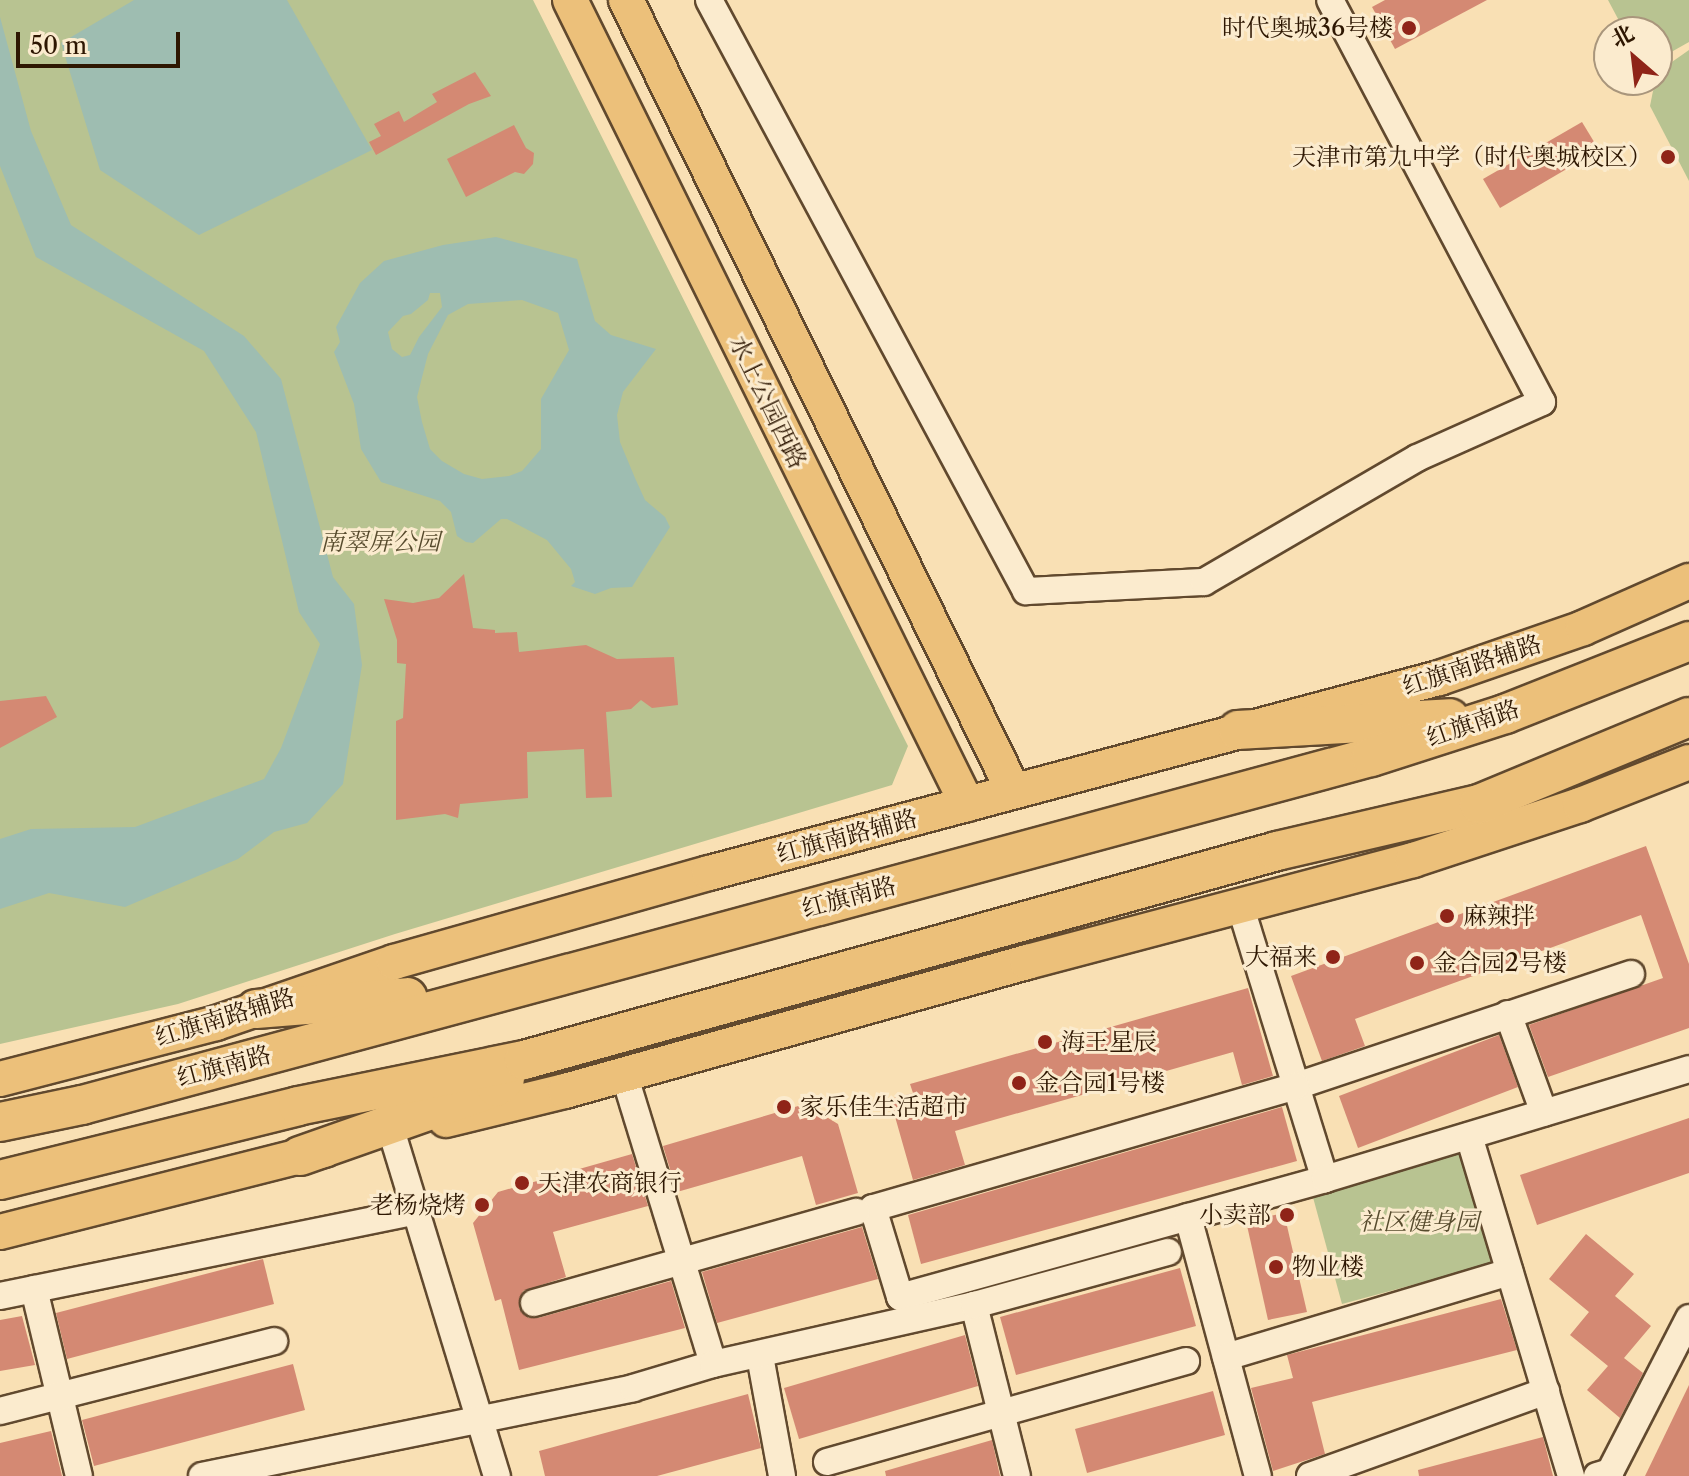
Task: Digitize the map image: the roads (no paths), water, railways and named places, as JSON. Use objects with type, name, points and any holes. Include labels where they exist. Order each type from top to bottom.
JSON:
[{"type":"highway","name":"红旗南路","points":[[0,1122],[180,1078],[1371,757],[1505,714],[1689,641]]},
{"type":"highway","points":[[1238,730],[1505,714]]},
{"type":"highway","points":[[0,1180],[298,1106],[524,1060],[1277,851],[1479,804],[1689,717]]},
{"type":"highway","points":[[256,1009],[518,985]]},
{"type":"highway","points":[[300,1156],[496,1087],[524,1060]]},
{"type":"main road","name":"水上公园西路","points":[[570,0],[967,804]]},
{"type":"main road","points":[[626,0],[1013,790]]},
{"type":"main road","name":"红旗南路辅路","points":[[0,1079],[51,1068],[256,1009],[394,962],[1013,790],[1439,678],[1583,628],[1689,581]]},
{"type":"main road","points":[[0,1232],[624,1074],[1413,860],[1580,805],[1689,762]]},
{"type":"street","points":[[709,0],[1026,591],[1204,582],[1417,458],[1542,402],[1330,0]]},
{"type":"street","points":[[1240,905],[1325,1179]]},
{"type":"street","points":[[1631,974],[1296,1086],[873,1208],[900,1297],[1325,1179],[1689,1069]]},
{"type":"street","points":[[1508,1014],[1544,1113]]},
{"type":"street","points":[[624,1074],[713,1364]]},
{"type":"street","points":[[392,1133],[497,1476]]},
{"type":"street","points":[[1469,1136],[1571,1476]]},
{"type":"street","points":[[0,1296],[414,1212]]},
{"type":"street","points":[[534,1303],[856,1212]]},
{"type":"street","points":[[1188,1217],[1258,1476]]},
{"type":"street","points":[[202,1476],[633,1388],[713,1364],[760,1356],[974,1305],[1168,1252]]},
{"type":"street","points":[[1226,1357],[1510,1272]]},
{"type":"street","points":[[34,1289],[79,1476]]},
{"type":"street","points":[[974,1305],[1017,1476]]},
{"type":"street","points":[[1597,1476],[1610,1472],[1689,1318]]},
{"type":"street","points":[[0,1411],[274,1341]]},
{"type":"street","points":[[760,1356],[775,1474]]},
{"type":"street","points":[[827,1462],[1186,1361]]},
{"type":"street","points":[[1310,1476],[1546,1391]]},
{"type":"place","name":"时代奥城36号楼","points":[[1409,28]]},
{"type":"place","name":"天津市第九中学（时代奥城校区）","points":[[1668,157]]},
{"type":"place","name":"麻辣拌","points":[[1447,916]]},
{"type":"place","name":"大福来","points":[[1333,957]]},
{"type":"place","name":"金合园2号楼","points":[[1417,963]]},
{"type":"place","name":"海王星辰","points":[[1045,1042]]},
{"type":"place","name":"金合园1号楼","points":[[1019,1083]]},
{"type":"place","name":"家乐佳生活超市","points":[[784,1107]]},
{"type":"place","name":"天津农商银行","points":[[522,1183]]},
{"type":"place","name":"老杨烧烤","points":[[482,1205]]},
{"type":"place","name":"小卖部","points":[[1287,1215]]},
{"type":"place","name":"物业楼","points":[[1276,1267]]},
{"type":"park label","name":"南翠屏公园","points":[[380,542]]},
{"type":"park label","name":"社区健身园","points":[[1419,1222]]}]
